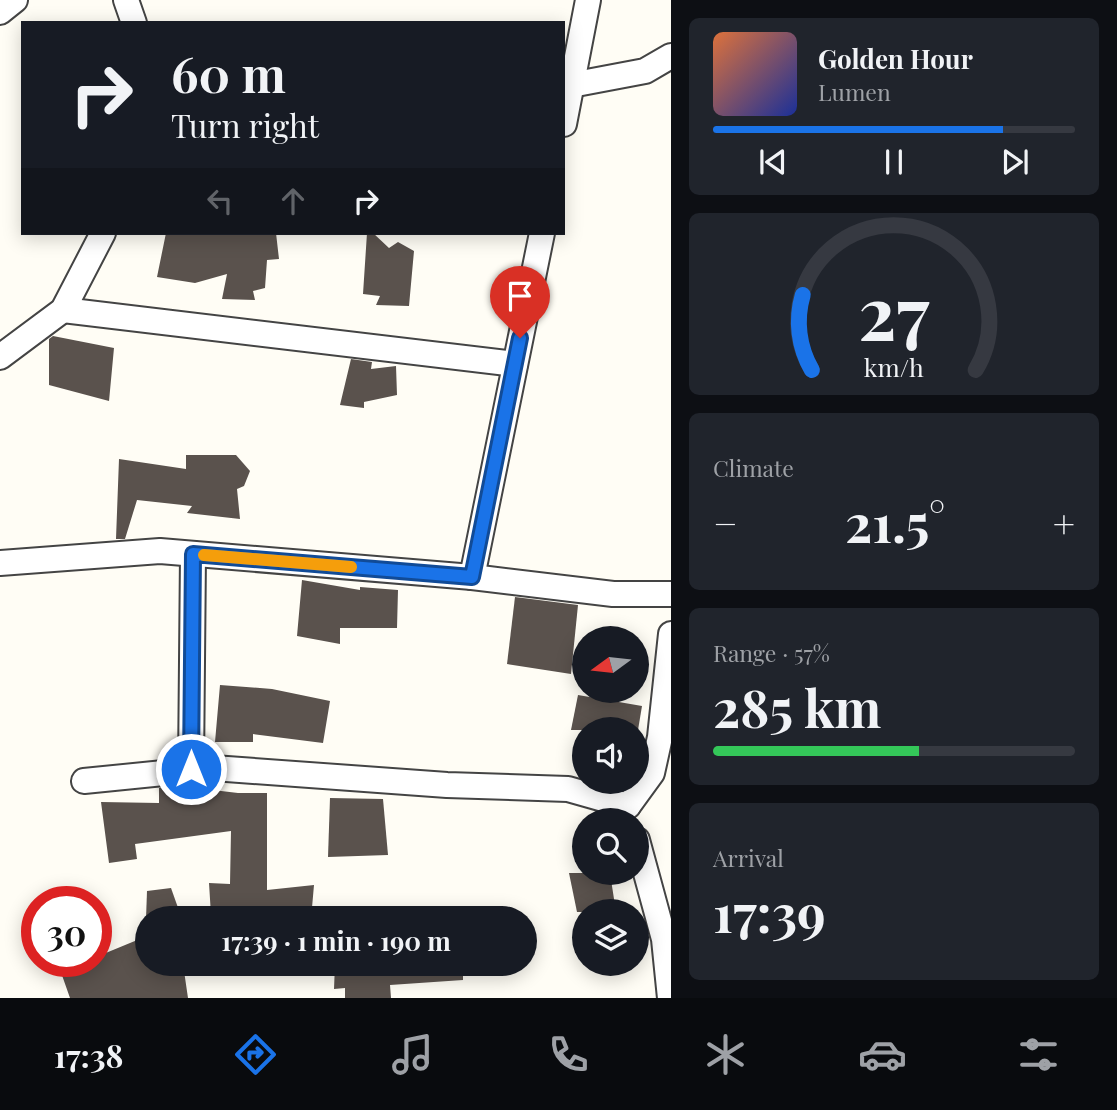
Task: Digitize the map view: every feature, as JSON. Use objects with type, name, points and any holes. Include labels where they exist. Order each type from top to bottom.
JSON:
[{"type":"street","points":[[0,12],[15,0]]},
{"type":"street","points":[[126,0],[133,21]]},
{"type":"street","points":[[565,118],[588,0]]},
{"type":"street","points":[[571,85],[645,71],[671,56]]},
{"type":"street","points":[[0,357],[63,310],[102,235]]},
{"type":"street","points":[[472,577],[542,235]]},
{"type":"street","points":[[63,310],[515,364]]},
{"type":"street","points":[[0,563],[160,551],[472,577],[613,594],[671,594]]},
{"type":"street","points":[[191,769],[193,554]]},
{"type":"street","points":[[633,808],[652,773],[660,737],[671,634]]},
{"type":"street","points":[[83,781],[214,768],[447,785],[568,789],[617,808]]},
{"type":"street","points":[[649,884],[664,939],[670,998]]},
{"type":"building","points":[[166,235],[276,235],[279,259],[267,260],[265,288],[253,291],[255,300],[222,299],[227,274],[195,283],[157,277]]},
{"type":"building","points":[[367,235],[375,235],[389,248],[398,242],[414,251],[409,306],[376,305],[380,296],[363,294]]},
{"type":"building","points":[[53,336],[114,348],[109,401],[49,385],[49,339]]},
{"type":"building","points":[[351,359],[372,362],[371,369],[396,366],[397,395],[364,402],[364,408],[340,405]]},
{"type":"building","points":[[186,455],[236,455],[250,471],[244,486],[237,489],[240,519],[187,513],[192,506],[137,500],[125,539],[116,539],[119,459],[186,469]]},
{"type":"building","points":[[302,580],[360,590],[360,587],[398,590],[397,628],[340,628],[340,644],[297,636]]},
{"type":"building","points":[[515,597],[578,605],[576,626],[572,626],[571,674],[507,664]]},
{"type":"building","points":[[220,685],[272,689],[330,701],[323,743],[253,734],[253,742],[215,742]]},
{"type":"building","points":[[576,704],[642,706],[640,717],[574,717]]},
{"type":"building","points":[[179,786],[238,793],[267,793],[267,890],[314,885],[312,906],[210,906],[209,883],[230,884],[231,831],[135,844],[137,859],[109,863],[101,802],[159,803],[159,788]]},
{"type":"building","points":[[330,798],[383,799],[388,855],[328,857]]},
{"type":"building","points":[[569,873],[572,873],[572,885],[612,885],[614,899],[574,899]]},
{"type":"building","points":[[171,888],[177,906],[146,906],[147,891]]},
{"type":"building","points":[[135,941],[135,976],[185,976],[188,998],[70,998],[63,977],[112,977],[112,950]]},
{"type":"building","points":[[335,976],[463,976],[463,980],[390,985],[391,998],[345,998],[345,988],[334,989]]},
{"type":"slow traffic","points":[[204,555],[351,567]]},
{"type":"route","points":[[191,769],[193,554],[472,577],[520,338]]}]
